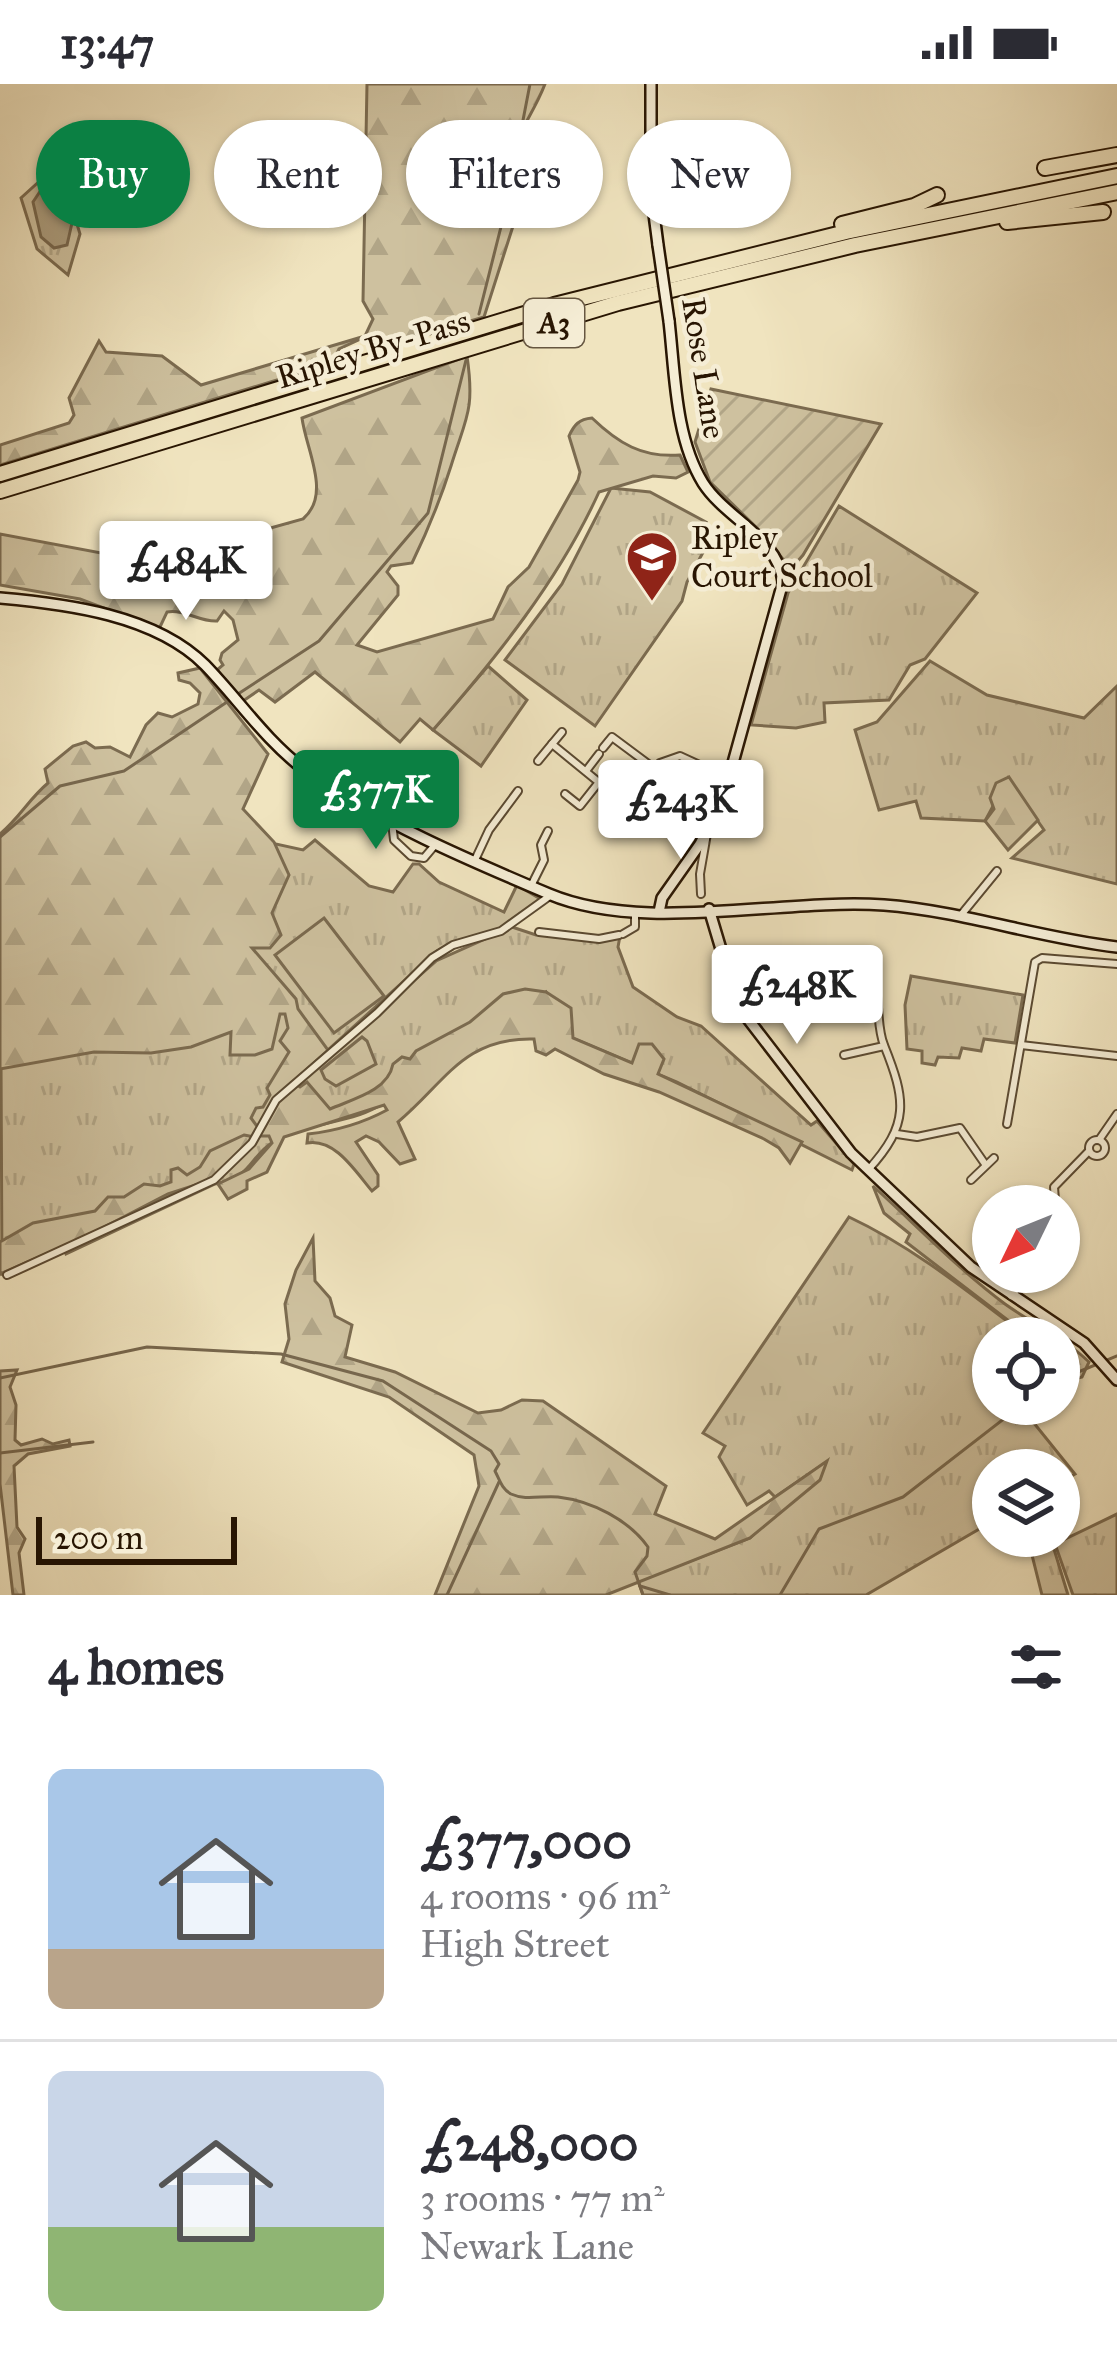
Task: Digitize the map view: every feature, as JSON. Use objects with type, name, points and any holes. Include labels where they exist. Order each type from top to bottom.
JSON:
[{"type":"highway","points":[[1046,168],[1117,155]]},
{"type":"highway","name":"Ripley By-Pass","points":[[0,474],[534,311],[740,256],[1117,176]]},
{"type":"highway","name":"Ripley By-Pass","points":[[0,490],[618,303],[854,245],[1117,192]]},
{"type":"highway","points":[[740,256],[816,230],[914,206],[937,195]]},
{"type":"highway","points":[[854,245],[1103,212]]},
{"type":"main road","name":"Rose Lane","points":[[651,84],[651,191],[685,439],[694,467],[713,495],[772,552],[783,575],[730,779],[708,831],[662,898],[659,912]]},
{"type":"main road","points":[[0,598],[72,608],[151,631],[193,654],[277,747],[369,811],[551,895],[592,907],[635,912],[867,904],[1117,947]]},
{"type":"main road","points":[[709,909],[738,1006],[850,1153],[971,1267],[1068,1331],[1117,1380]]},
{"type":"street","points":[[538,761],[562,732]]},
{"type":"street","points":[[586,771],[612,737],[655,769]]},
{"type":"street","points":[[552,744],[623,802],[660,763],[680,756],[730,779]]},
{"type":"street","points":[[369,811],[406,764]]},
{"type":"street","points":[[565,794],[580,806],[599,782]]},
{"type":"street","points":[[476,860],[489,830],[518,791]]},
{"type":"street","points":[[392,822],[394,840],[416,859],[427,857],[436,842]]},
{"type":"street","points":[[531,886],[544,860],[541,845],[548,831]]},
{"type":"street","name":"Rose Lane","points":[[701,894],[708,831]]},
{"type":"street","points":[[686,865],[700,874]]},
{"type":"street","points":[[959,918],[997,871]]},
{"type":"street","points":[[7,1275],[214,1180],[252,1143],[276,1100],[377,1013],[432,958],[453,945],[501,931],[551,895]]},
{"type":"street","points":[[539,932],[599,939],[635,927],[635,912]]},
{"type":"street","points":[[1007,1124],[1034,964],[1042,958],[1117,964]]},
{"type":"street","points":[[839,983],[878,996],[884,1046],[896,1071],[901,1110],[897,1134],[868,1170]]},
{"type":"street","points":[[1021,1045],[1117,1055]]},
{"type":"street","points":[[844,1054],[884,1046]]},
{"type":"street","points":[[1056,1185],[1089,1150],[1090,1143],[1100,1140],[1117,1114]]},
{"type":"street","points":[[897,1134],[917,1137],[960,1128],[986,1164]]},
{"type":"street","points":[[1089,1150],[1094,1156],[1102,1154],[1105,1145],[1100,1140]]},
{"type":"street","points":[[971,1180],[994,1158]]},
{"type":"street","points":[[1011,1297],[1014,1293]]},
{"type":"green space","points":[[367,84],[545,84],[528,120],[406,120],[406,228],[512,228],[484,317],[375,349],[365,337],[339,349],[332,363],[0,465],[0,445],[69,423],[74,415],[69,398],[99,341],[106,352],[162,356],[201,385],[365,336],[373,319],[363,301],[364,228],[382,228],[382,120],[366,120]]},
{"type":"green space","points":[[36,184],[36,228],[78,228],[68,275],[37,249],[21,198]]},
{"type":"green space","points":[[467,356],[468,413],[438,503],[412,563],[391,566],[387,572],[398,586],[398,595],[357,645],[377,652],[493,619],[508,587],[529,567],[578,480],[569,436],[580,421],[592,418],[611,435],[642,451],[680,455],[688,472],[676,478],[653,476],[599,492],[525,617],[433,730],[420,719],[400,742],[315,672],[275,702],[259,690],[243,701],[217,670],[223,665],[222,653],[238,640],[233,620],[224,611],[217,621],[167,612],[159,629],[80,599],[0,585],[0,534],[149,562],[303,519],[316,497],[316,484],[302,418]]},
{"type":"green space","points":[[711,389],[881,424],[791,569],[710,482],[695,442]]},
{"type":"green space","points":[[611,488],[650,492],[706,522],[697,539],[707,545],[682,601],[595,726],[505,660],[562,584]]},
{"type":"green space","points":[[839,506],[977,593],[925,659],[910,665],[889,700],[824,703],[825,722],[796,728],[751,725],[788,593]]},
{"type":"green space","points":[[930,661],[987,695],[1084,718],[1117,686],[1117,884],[1012,858],[1044,830],[1008,778],[985,821],[921,818],[916,801],[879,810],[855,730],[877,722]]},
{"type":"green space","points":[[488,666],[527,700],[481,766],[433,730]]},
{"type":"green space","points":[[200,668],[268,754],[243,809],[274,842],[289,875],[272,913],[281,935],[270,948],[252,948],[296,999],[298,1009],[328,1050],[274,1099],[259,1129],[251,1118],[270,1095],[267,1088],[289,1052],[280,1041],[288,1028],[285,1014],[280,1014],[272,1049],[255,1055],[230,1055],[231,1032],[191,1047],[151,1053],[94,1052],[0,1069],[0,834],[48,783],[45,769],[73,746],[86,742],[130,757],[146,725],[158,713],[172,717],[198,704],[200,693],[179,680],[178,673]]},
{"type":"green space","points":[[1009,777],[1038,820],[1008,850],[985,821],[994,809],[990,798],[996,783]]},
{"type":"green space","points":[[240,810],[271,843],[303,850],[315,840],[369,886],[393,892],[413,864],[419,864],[439,882],[504,912],[517,885],[542,900],[499,931],[437,951],[274,1099],[256,1135],[174,1194],[2,1274],[0,847]]},
{"type":"green space","points":[[324,918],[384,996],[334,1033],[275,955]]},
{"type":"green space","points":[[512,927],[536,935],[620,936],[618,947],[633,987],[677,1017],[701,1026],[811,1125],[817,1121],[854,1164],[852,1170],[677,1082],[572,1038],[546,992],[377,1107],[285,1135],[236,1177],[66,1254],[215,1181],[259,1136],[277,1101],[436,961]]},
{"type":"green space","points":[[911,976],[1023,995],[1015,1043],[984,1039],[981,1051],[962,1048],[959,1058],[938,1057],[935,1065],[922,1063],[922,1051],[907,1049],[905,1005]]},
{"type":"green space","points":[[525,989],[546,992],[571,1008],[573,1038],[632,1063],[639,1044],[652,1044],[664,1059],[658,1074],[802,1142],[790,1163],[764,1139],[659,1092],[604,1074],[555,1049],[546,1055],[536,1051],[534,1039],[510,1040],[472,1054],[398,1122],[415,1159],[400,1164],[379,1142],[366,1136],[356,1142],[378,1175],[378,1186],[372,1191],[335,1151],[307,1143],[308,1134],[368,1119],[387,1110],[384,1105],[284,1137],[267,1172],[247,1181],[247,1189],[228,1199],[218,1184],[249,1169],[272,1143],[269,1136],[259,1136],[277,1101],[296,1084],[300,1087],[307,1082],[330,1109],[359,1097],[384,1081],[402,1057],[410,1059],[416,1051],[470,1022],[503,994]]},
{"type":"green space","points":[[362,1037],[376,1064],[336,1086],[325,1079],[321,1070]]},
{"type":"green space","points":[[244,1135],[254,1137],[214,1179],[168,1194],[0,1274],[0,1242],[33,1223],[95,1211],[108,1197],[124,1197],[144,1184],[171,1182],[171,1170],[178,1168],[187,1175],[200,1167],[210,1151]]},
{"type":"green space","points":[[873,1186],[972,1277],[972,1293],[906,1242],[910,1234],[884,1213]]},
{"type":"green space","points":[[849,1217],[920,1257],[1001,1317],[972,1317],[972,1425],[1035,1425],[1055,1449],[972,1449],[972,1533],[866,1595],[643,1595],[638,1581],[750,1538],[825,1463],[775,1497],[769,1491],[747,1505],[719,1457],[725,1446],[703,1433]]},
{"type":"green space","points":[[313,1238],[315,1281],[330,1298],[335,1316],[352,1325],[345,1357],[395,1372],[478,1413],[501,1410],[522,1400],[543,1401],[666,1486],[655,1514],[715,1539],[827,1461],[820,1480],[750,1538],[606,1595],[435,1595],[479,1486],[474,1455],[389,1397],[282,1362],[289,1339],[285,1304]]},
{"type":"green space","points":[[972,1293],[991,1293],[1025,1317],[1004,1317]]},
{"type":"green space","points":[[1080,1355],[1089,1362],[1080,1378]]},
{"type":"green space","points":[[17,1370],[10,1387],[16,1405],[15,1440],[21,1445],[42,1439],[53,1444],[69,1440],[70,1446],[28,1454],[14,1466],[17,1527],[25,1539],[19,1553],[24,1595],[13,1595],[0,1484],[0,1371]]},
{"type":"green space","points":[[1117,1514],[1117,1595],[1073,1595],[1060,1557],[1080,1557],[1080,1532]]},
{"type":"green space","points":[[1032,1557],[1056,1557],[1068,1595],[1042,1595]]},
{"type":"shaded area","points":[[39,228],[71,228],[67,245],[54,248],[41,237]]},
{"type":"waterway","points":[[479,314],[530,84]]},
{"type":"waterway","points":[[238,694],[319,641],[428,513],[466,360]]},
{"type":"waterway","points":[[0,837],[60,786],[124,771],[227,702]]},
{"type":"waterway","points":[[0,1378],[147,1347],[281,1354],[383,1381],[491,1451],[499,1464],[495,1471],[511,1494],[584,1503],[631,1528],[648,1547],[635,1572],[643,1595]]},
{"type":"waterway","points":[[1080,1371],[1117,1356]]},
{"type":"waterway","points":[[780,1595],[819,1529],[903,1497],[996,1425]]},
{"type":"waterway","points":[[0,1453],[93,1442]]},
{"type":"waterway","points":[[447,1595],[499,1482]]},
{"type":"waterway","points":[[640,1586],[670,1595]]},
{"type":"place","name":"Ripley Court School","points":[[652,603]]}]
